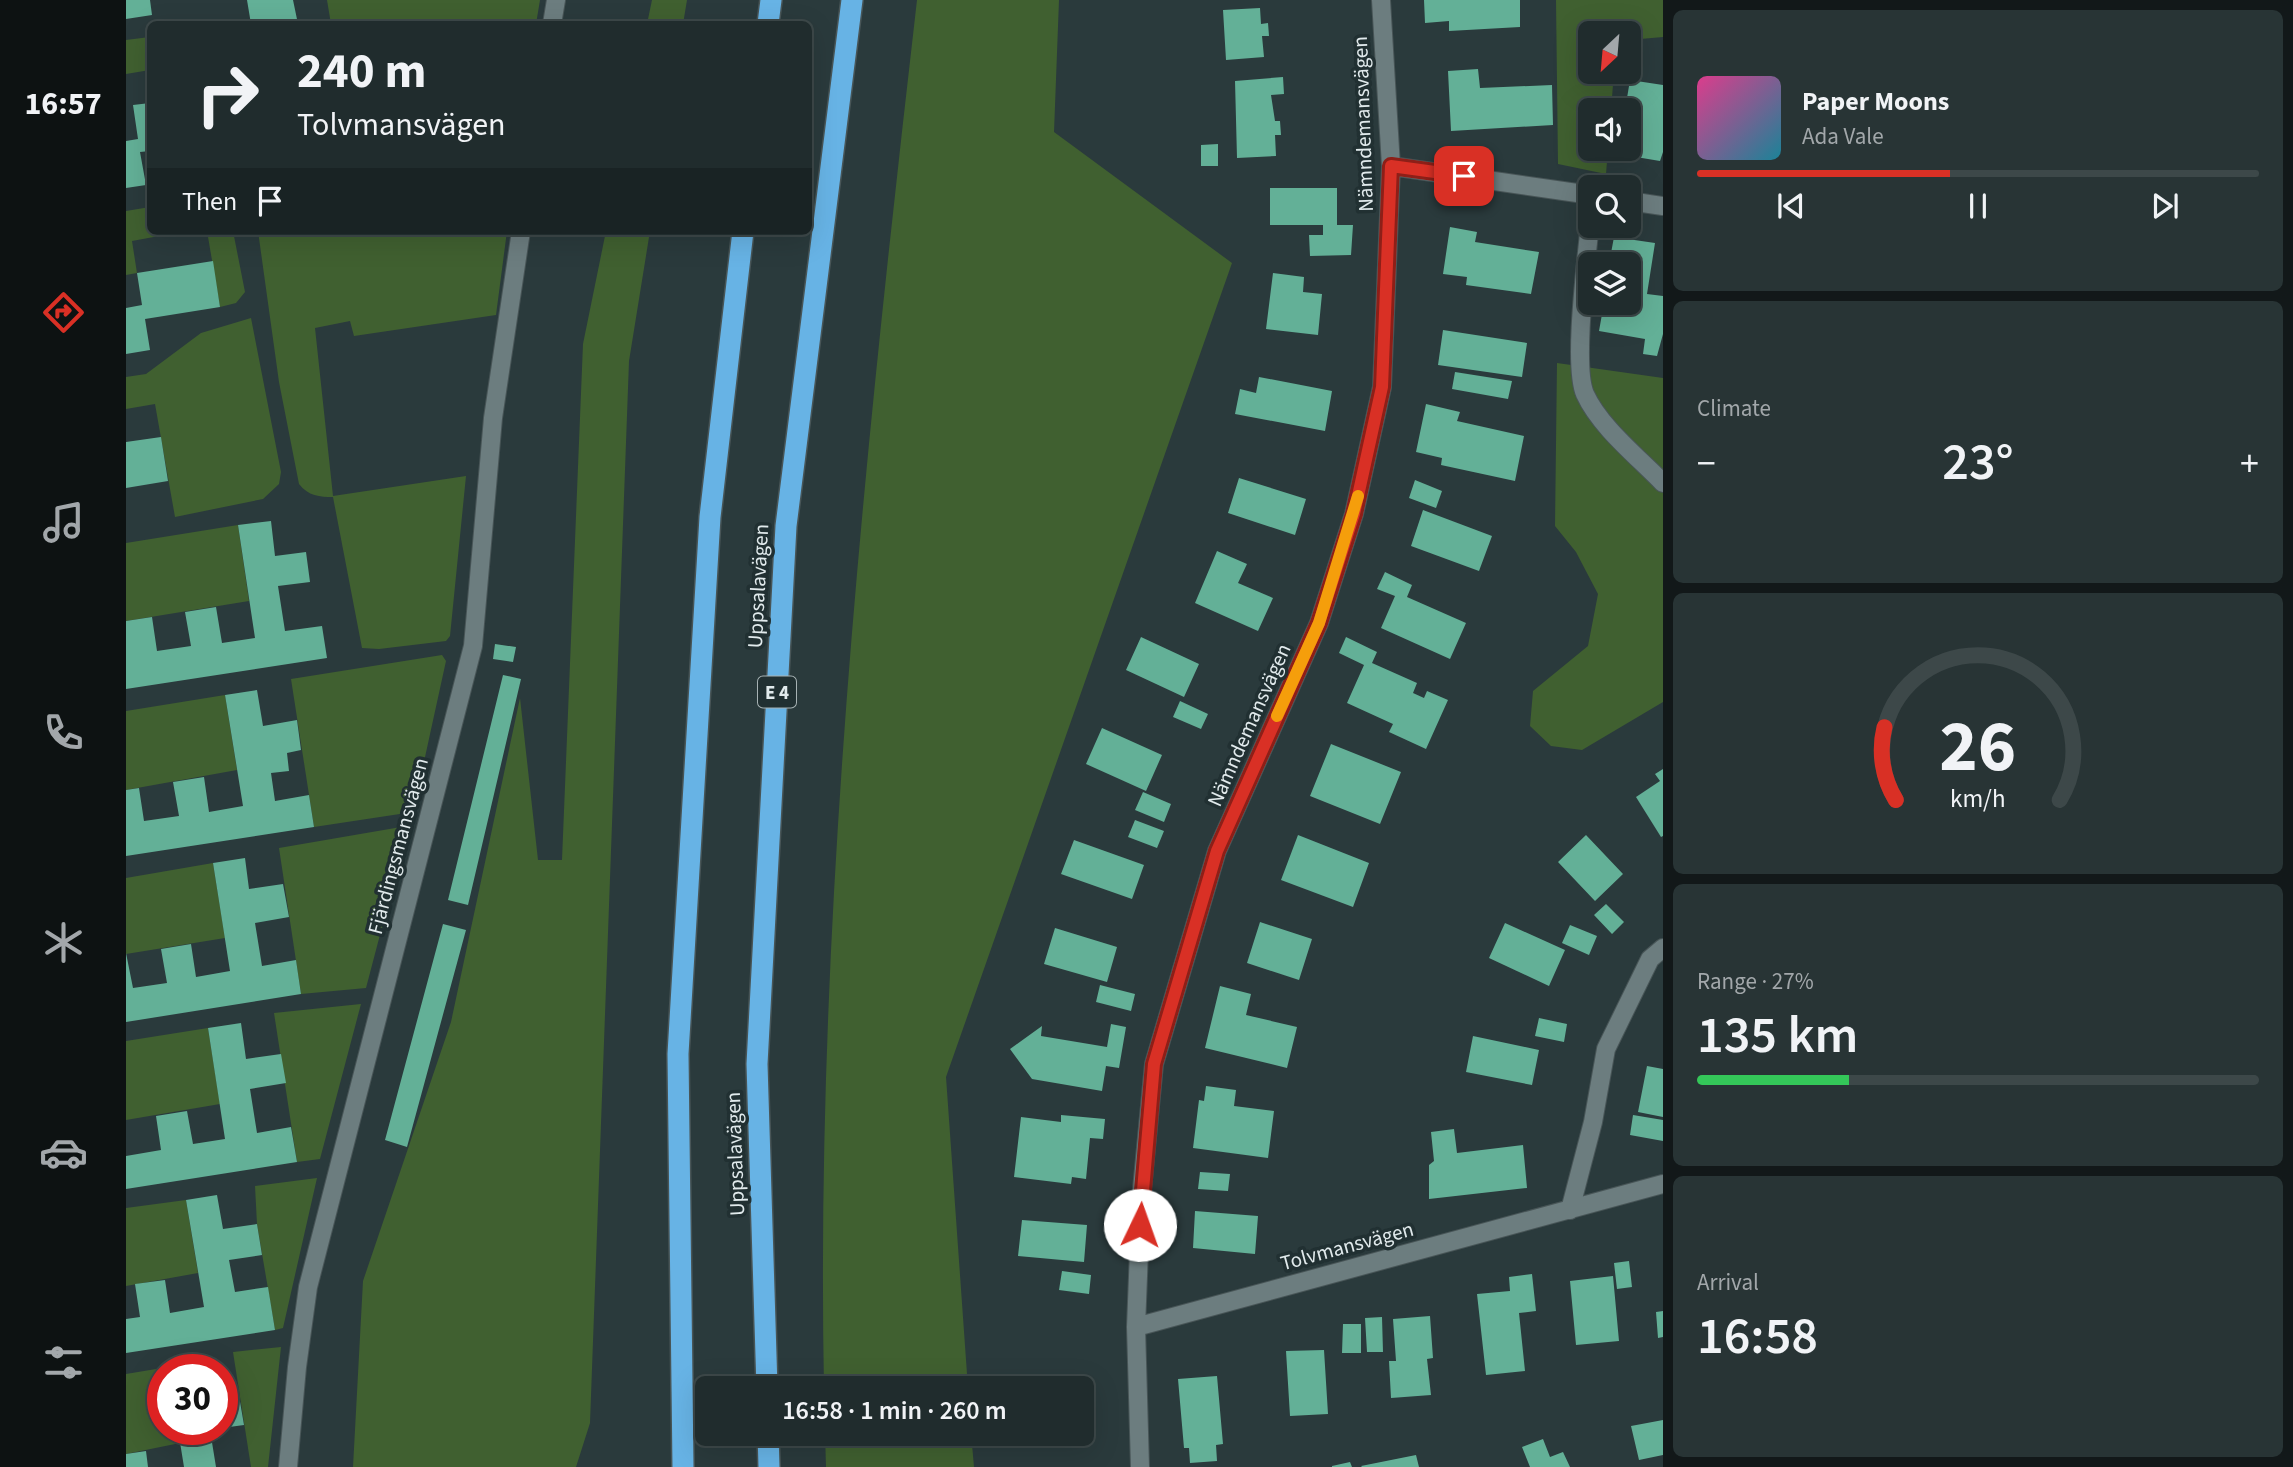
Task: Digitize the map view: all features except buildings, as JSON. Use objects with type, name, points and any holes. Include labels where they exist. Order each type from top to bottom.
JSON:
[{"type":"highway","points":[[768,21],[771,0]]},
{"type":"highway","name":"Uppsalavägen","points":[[766,1376],[757,1064],[786,526],[852,0]]},
{"type":"highway","points":[[683,1467],[678,1054],[710,517],[743,235]]},
{"type":"highway","points":[[768,1446],[769,1467]]},
{"type":"street","points":[[552,21],[556,0]]},
{"type":"street","name":"Nämndemansvägen","points":[[1140,1467],[1136,1327],[1141,1200],[1154,1064],[1217,851],[1319,623],[1354,514],[1382,387],[1391,166],[1381,0]]},
{"type":"street","points":[[1391,166],[1578,193]]},
{"type":"street","points":[[1641,203],[1663,206]]},
{"type":"street","name":"Fjärdingsmansvägen","points":[[288,1467],[308,1287],[473,646],[493,418],[520,235]]},
{"type":"street","points":[[1589,238],[1579,368],[1585,394],[1604,421],[1663,483]]},
{"type":"street","points":[[1570,1210],[1593,1122],[1606,1049],[1650,959],[1663,948]]},
{"type":"street","name":"Tolvmansvägen","points":[[1136,1327],[1663,1184]]},
{"type":"green space","points":[[327,0],[540,0],[536,21],[330,21]]},
{"type":"green space","points":[[652,0],[687,0],[684,21],[648,21]]},
{"type":"green space","points":[[917,0],[1059,0],[1054,132],[1232,263],[946,1077],[967,1376],[824,1376],[823,1214],[835,866],[847,692],[879,346]]},
{"type":"green space","points":[[1556,0],[1663,0],[1663,37],[1642,39],[1642,21],[1578,21],[1578,84],[1613,84],[1612,98],[1578,98],[1578,161],[1607,161],[1606,174],[1558,164]]},
{"type":"green space","points":[[147,37],[147,70],[126,74],[126,40]]},
{"type":"green space","points":[[147,208],[147,235],[164,235],[132,241],[137,273],[126,275],[126,211]]},
{"type":"green space","points":[[208,235],[234,235],[245,292],[236,303],[220,307]]},
{"type":"green space","points":[[259,235],[506,235],[496,315],[354,336],[350,321],[315,328],[333,496],[466,476],[450,636],[446,641],[379,649],[362,648],[333,497],[314,495],[299,484],[279,382]]},
{"type":"green space","points":[[605,235],[649,235],[629,361],[590,1423],[576,1467],[353,1467],[363,1281],[451,1022],[520,698],[538,860],[562,860],[583,344]]},
{"type":"green space","points":[[251,318],[281,472],[279,484],[263,499],[175,517],[155,404],[126,409],[126,377],[146,374],[201,333]]},
{"type":"green space","points":[[1557,363],[1663,378],[1663,702],[1582,750],[1551,746],[1530,726],[1533,691],[1588,646],[1598,594],[1576,552],[1555,526]]},
{"type":"green space","points":[[238,525],[249,601],[126,621],[126,543]]},
{"type":"green space","points":[[442,655],[446,661],[413,812],[314,827],[291,679]]},
{"type":"green space","points":[[225,695],[237,770],[126,790],[126,711]]},
{"type":"green space","points":[[406,828],[407,832],[366,988],[301,994],[279,848]]},
{"type":"green space","points":[[213,863],[225,938],[126,954],[126,878]]},
{"type":"green space","points":[[361,1004],[320,1159],[297,1162],[274,1013]]},
{"type":"green space","points":[[208,1028],[220,1104],[126,1120],[126,1041]]},
{"type":"green space","points":[[317,1178],[283,1328],[275,1330],[257,1224],[255,1186]]},
{"type":"green space","points":[[186,1200],[198,1273],[126,1286],[126,1208]]},
{"type":"green space","points":[[281,1347],[268,1467],[251,1467],[238,1384],[238,1354],[233,1352]]},
{"type":"green space","points":[[147,1370],[147,1445],[170,1445],[126,1454],[126,1374]]},
{"type":"green space","points":[[825,1446],[972,1446],[974,1467],[826,1467]]},
{"type":"slow traffic","points":[[1277,716],[1319,623],[1358,496]]},
{"type":"route","points":[[1140,1225],[1154,1064],[1217,851],[1319,623],[1354,514],[1382,387],[1391,166],[1464,176]]}]
